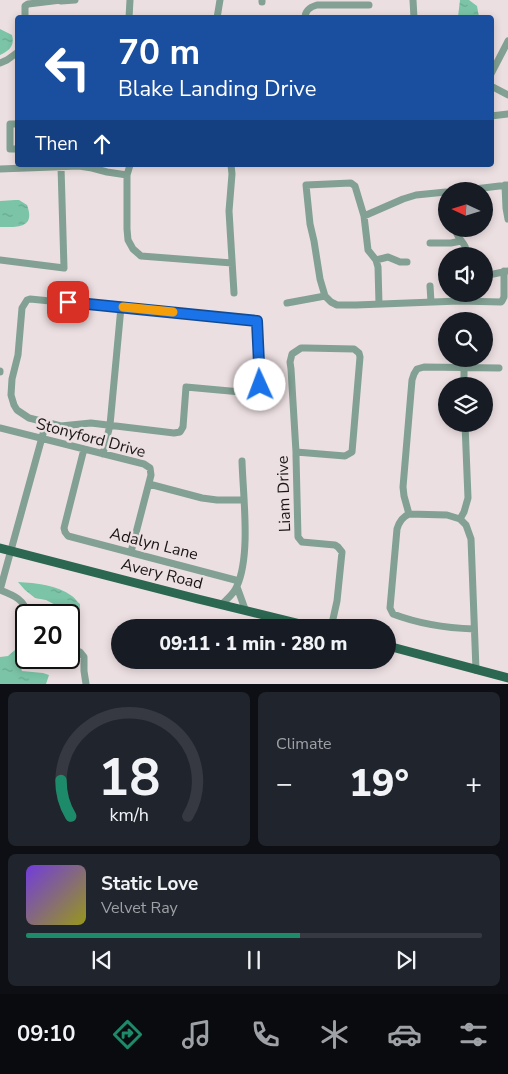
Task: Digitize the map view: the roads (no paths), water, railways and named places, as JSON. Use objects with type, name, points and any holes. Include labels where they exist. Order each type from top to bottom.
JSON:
[{"type":"main road","name":"Avery Road","points":[[0,548],[282,619]]},
{"type":"main road","points":[[396,648],[508,678]]},
{"type":"street","points":[[24,3],[74,0]]},
{"type":"street","points":[[130,0],[130,15]]},
{"type":"street","points":[[218,15],[220,0]]},
{"type":"street","points":[[413,0],[414,15]]},
{"type":"street","points":[[305,15],[311,7],[317,6],[339,3],[369,5]]},
{"type":"street","points":[[494,68],[508,41]]},
{"type":"street","points":[[0,62],[15,54]]},
{"type":"street","points":[[494,88],[508,95]]},
{"type":"street","points":[[494,116],[508,114]]},
{"type":"street","points":[[15,124],[10,124],[10,149],[15,149]]},
{"type":"street","points":[[0,169],[62,167],[64,268],[0,260]]},
{"type":"street","points":[[86,167],[127,175]]},
{"type":"street","points":[[129,167],[127,175],[127,229],[128,240],[133,249],[141,256],[232,263]]},
{"type":"street","points":[[231,167],[232,181],[229,211],[234,293]]},
{"type":"street","points":[[379,304],[378,267],[376,260],[368,250],[364,216],[353,184],[306,185],[310,224],[320,279],[325,296],[331,302],[337,305],[379,304],[432,302],[438,301]]},
{"type":"street","points":[[493,187],[506,185],[508,219]]},
{"type":"street","points":[[364,216],[403,199],[416,195],[438,193]]},
{"type":"street","points":[[459,238],[466,247]]},
{"type":"street","points":[[430,243],[461,241]]},
{"type":"street","points":[[376,260],[388,257],[400,262],[406,262]]},
{"type":"street","points":[[493,274],[506,271],[504,297],[501,302],[493,301]]},
{"type":"street","points":[[430,286],[432,302]]},
{"type":"street","points":[[287,303],[325,296]]},
{"type":"street","points":[[34,299],[122,307],[257,321],[260,385],[258,391],[252,393],[186,387],[183,426],[180,432],[174,433],[91,423],[61,426],[29,418],[22,414],[14,405],[11,395],[12,378],[18,355],[22,308],[27,300],[34,299]]},
{"type":"street","points":[[103,454],[110,425],[122,307]]},
{"type":"street","name":"Liam Drive","points":[[296,452],[345,456],[352,452],[360,357],[356,350],[302,348],[292,354],[290,362],[299,539],[302,542],[335,545],[342,552],[337,601],[333,619]]},
{"type":"street","points":[[409,514],[403,487],[412,380],[417,369],[424,367],[499,368]]},
{"type":"street","points":[[464,368],[464,377]]},
{"type":"street","points":[[24,604],[17,597],[0,590],[46,423]]},
{"type":"street","name":"Stonyford Drive","points":[[0,428],[147,466],[151,472],[149,484],[131,552]]},
{"type":"street","points":[[460,519],[468,498],[465,432]]},
{"type":"street","name":"Adalyn Lane","points":[[84,450],[64,528],[68,536],[131,552],[238,584]]},
{"type":"street","points":[[222,604],[234,593],[244,559],[242,461]]},
{"type":"street","points":[[149,484],[209,500],[244,500]]},
{"type":"street","points":[[474,629],[454,629],[420,622],[394,614],[390,608],[397,529],[405,516],[409,514],[447,515],[460,519],[466,525],[471,539],[476,670]]},
{"type":"street","points":[[238,584],[246,610]]},
{"type":"street","points":[[80,652],[84,657],[86,684]]},
{"type":"water","points":[[460,0],[469,0],[477,6],[479,15],[458,15]]},
{"type":"water","points":[[0,29],[12,35],[13,42],[6,52],[0,55]]},
{"type":"water","points":[[19,200],[27,205],[29,219],[27,223],[12,227],[0,227],[0,201]]},
{"type":"water","points":[[18,582],[60,589],[72,596],[80,604],[54,604],[35,598]]},
{"type":"water","points":[[15,650],[15,669],[49,675],[46,684],[0,684],[0,657],[8,656]]}]
